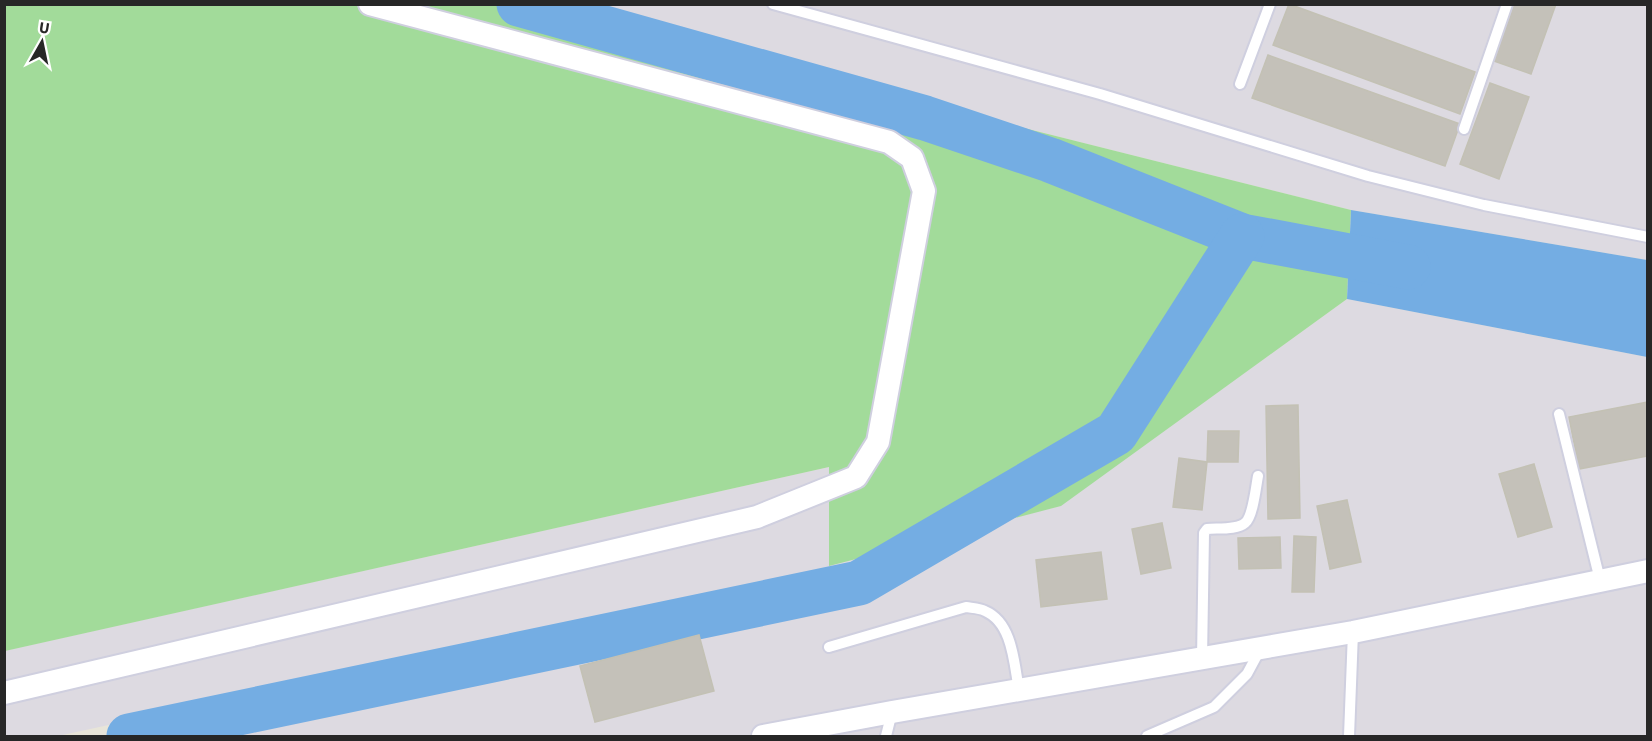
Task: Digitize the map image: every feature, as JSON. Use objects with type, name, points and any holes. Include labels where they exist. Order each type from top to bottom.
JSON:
[{"type":"street","points":[[4,693],[757,517],[856,477],[878,442],[924,191],[912,158],[889,142],[370,4]]},
{"type":"street","points":[[763,736],[1353,632],[1647,571]]},
{"type":"lane","points":[[773,4],[1100,94],[1368,176],[1484,205],[1647,237]]},
{"type":"lane","points":[[1240,84],[1270,4]]},
{"type":"lane","points":[[1464,129],[1507,4]]},
{"type":"lane","points":[[1559,414],[1600,580]]},
{"type":"lane","points":[[1202,659],[1204,533],[1207,529],[1245,523],[1250,517],[1258,476]]},
{"type":"lane","points":[[830,647],[966,608],[984,610],[998,621],[1009,640],[1019,690]]},
{"type":"lane","points":[[1349,736],[1353,632]]},
{"type":"lane","points":[[1147,736],[1214,706],[1247,674],[1262,648]]},
{"type":"lane","points":[[886,736],[892,712]]},
{"type":"shaded area","points":[[561,5],[1647,5],[1647,260],[1351,210],[912,100]]},
{"type":"shaded area","points":[[1347,299],[1647,357],[1647,736],[201,736],[196,706],[58,736],[5,736],[4,651],[829,467],[830,565],[1060,506]]},
{"type":"green space","points":[[4,5],[561,5],[912,100],[1351,210],[1347,299],[1061,506],[829,566],[829,467],[5,651]]},
{"type":"water","points":[[1351,210],[1647,260],[1647,357],[1347,299]]},
{"type":"building","points":[[1289,4],[1475,72],[1460,114],[1273,45]]},
{"type":"building","points":[[1514,4],[1556,4],[1531,74],[1494,61]]},
{"type":"building","points":[[1268,55],[1460,124],[1445,166],[1252,98]]},
{"type":"building","points":[[1490,83],[1529,97],[1499,179],[1460,164]]},
{"type":"building","points":[[1648,402],[1648,456],[1579,469],[1569,417]]},
{"type":"building","points":[[1298,405],[1300,518],[1268,519],[1266,406]]},
{"type":"building","points":[[1208,431],[1239,431],[1238,462],[1207,462]]},
{"type":"building","points":[[1179,458],[1207,462],[1202,510],[1173,507]]},
{"type":"building","points":[[1534,464],[1552,527],[1518,537],[1499,474]]},
{"type":"building","points":[[1347,500],[1361,562],[1330,569],[1317,506]]},
{"type":"building","points":[[1162,523],[1171,568],[1141,574],[1132,529]]},
{"type":"building","points":[[1294,536],[1316,537],[1314,592],[1292,592]]},
{"type":"building","points":[[1280,537],[1281,568],[1239,569],[1238,538]]},
{"type":"building","points":[[1101,552],[1107,599],[1041,607],[1036,560]]},
{"type":"building","points":[[699,635],[714,691],[595,722],[580,666]]},
{"type":"waterway","points":[[519,4],[925,118],[1050,160],[1242,236],[1408,267]]},
{"type":"waterway","points":[[129,736],[859,583],[1116,433],[1242,236]]}]
